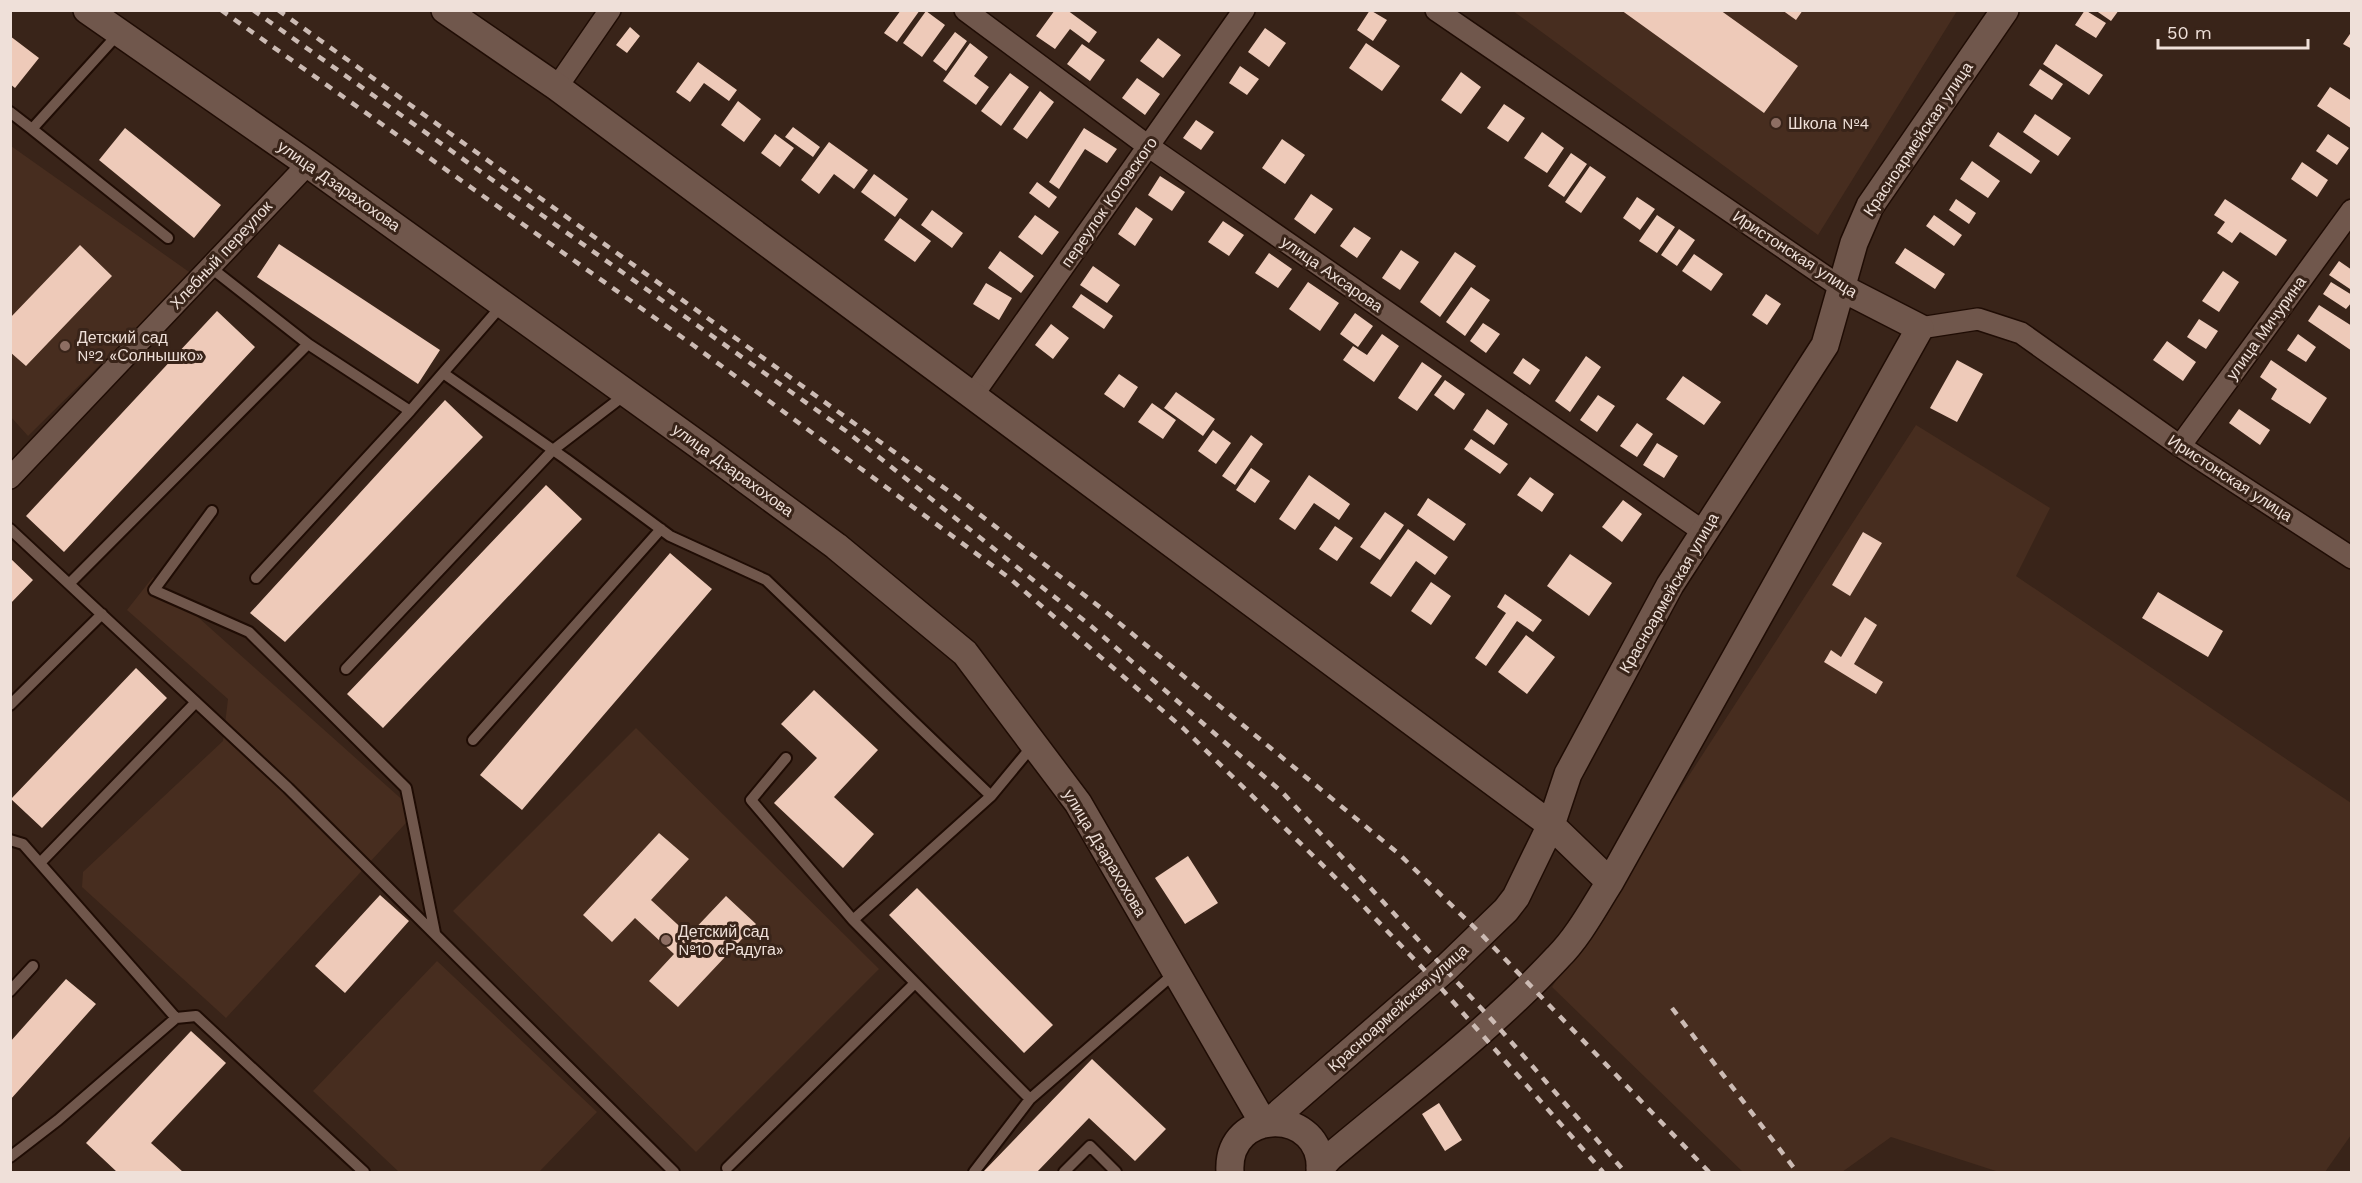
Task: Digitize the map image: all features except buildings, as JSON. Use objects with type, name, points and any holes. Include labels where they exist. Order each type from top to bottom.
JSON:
[{"type":"street","name":"улица Дзарахохова","points":[[87,10],[308,164],[836,546],[965,653],[1078,803],[1232,1071],[1266,1123]]},
{"type":"street","points":[[445,10],[557,87],[1551,825],[1610,882]]},
{"type":"street","points":[[557,87],[610,10]]},
{"type":"street","name":"улица Ахсарова","points":[[965,10],[1148,146],[1704,532]]},
{"type":"street","name":"переулок Котовского","points":[[973,394],[1244,10]]},
{"type":"street","name":"Иристонская улица","points":[[1436,10],[1842,288],[1920,328],[1978,319],[2021,333],[2180,446],[2352,558]]},
{"type":"street","name":"Красноармейская улица","points":[[1239,1140],[1253,1128],[1266,1123],[1444,970],[1506,910],[1524,882],[1551,825],[1568,774],[1670,585],[1825,345],[1854,243],[1870,206],[2005,10]]},
{"type":"street","name":"Хлебный переулок","points":[[10,478],[308,164]]},
{"type":"street","name":"улица Мичурина","points":[[2180,446],[2352,210]]},
{"type":"street","points":[[1320,1170],[1330,1156],[1479,1032],[1559,956],[1585,921],[1610,882],[1920,328]]},
{"type":"street","name":"улица Дзарахохова","points":[[1232,1071],[1239,1140]]},
{"type":"street","points":[[1266,1123],[1290,1125],[1308,1136],[1318,1154],[1320,1170]]},
{"type":"street","points":[[1230,1173],[1232,1154],[1239,1140]]},
{"type":"lane","points":[[32,129],[119,33]]},
{"type":"lane","points":[[10,112],[168,238]]},
{"type":"lane","points":[[210,267],[308,344],[410,411]]},
{"type":"lane","points":[[256,578],[410,411],[503,304]]},
{"type":"lane","points":[[69,584],[308,344]]},
{"type":"lane","points":[[443,373],[670,536],[766,580],[991,796]]},
{"type":"lane","points":[[346,669],[553,450],[627,393]]},
{"type":"lane","points":[[212,511],[154,590],[249,632],[406,788],[435,934]]},
{"type":"lane","points":[[10,529],[288,788],[674,1173]]},
{"type":"lane","points":[[473,740],[661,529]]},
{"type":"lane","points":[[10,705],[102,614]]},
{"type":"lane","points":[[40,863],[196,702]]},
{"type":"lane","points":[[853,920],[991,796],[1034,744]]},
{"type":"lane","points":[[786,758],[751,800],[853,920],[1030,1099]]},
{"type":"lane","points":[[10,840],[23,844],[176,1018]]},
{"type":"lane","points":[[10,991],[33,966]]},
{"type":"lane","points":[[974,1173],[1030,1099],[1176,972]]},
{"type":"lane","points":[[726,1171],[915,983]]},
{"type":"lane","points":[[10,1157],[58,1120],[176,1018],[196,1016],[364,1173]]},
{"type":"lane","points":[[1064,1173],[1090,1146],[1116,1173]]},
{"type":"shaded area","name":"Школа №4","points":[[1513,11],[1957,11],[1818,235]]},
{"type":"shaded area","name":"Детский сад №2 «Солнышко»","points":[[11,146],[192,274],[28,436],[11,417]]},
{"type":"shaded area","points":[[1916,425],[2050,508],[2016,576],[2351,803],[2351,1135],[2325,1172],[1999,1172],[1891,1137],[1842,1172],[1743,1172],[1552,987]]},
{"type":"shaded area","points":[[153,577],[416,812],[226,1018],[82,887],[83,872],[223,741],[228,699],[127,610]]},
{"type":"shaded area","name":"Детский сад №10 «Радуга»","points":[[636,728],[879,969],[696,1152],[453,911]]},
{"type":"shaded area","points":[[437,961],[597,1112],[539,1172],[399,1172],[313,1091]]},
{"type":"railway","points":[[221,10],[693,345],[1008,577],[1184,729],[1349,891],[1433,979],[1603,1172]]},
{"type":"railway","points":[[253,10],[846,431],[1091,626],[1282,792],[1492,1020],[1625,1172]]},
{"type":"railway","points":[[278,10],[957,497],[1101,608],[1399,854],[1481,934],[1709,1172]]},
{"type":"railway","points":[[1672,1008],[1797,1172]]},
{"type":"place","name":"Школа №4","points":[[1776,123]]},
{"type":"place","name":"Детский сад №2 «Солнышко»","points":[[65,346]]},
{"type":"place","name":"Детский сад №10 «Радуга»","points":[[666,940]]}]
